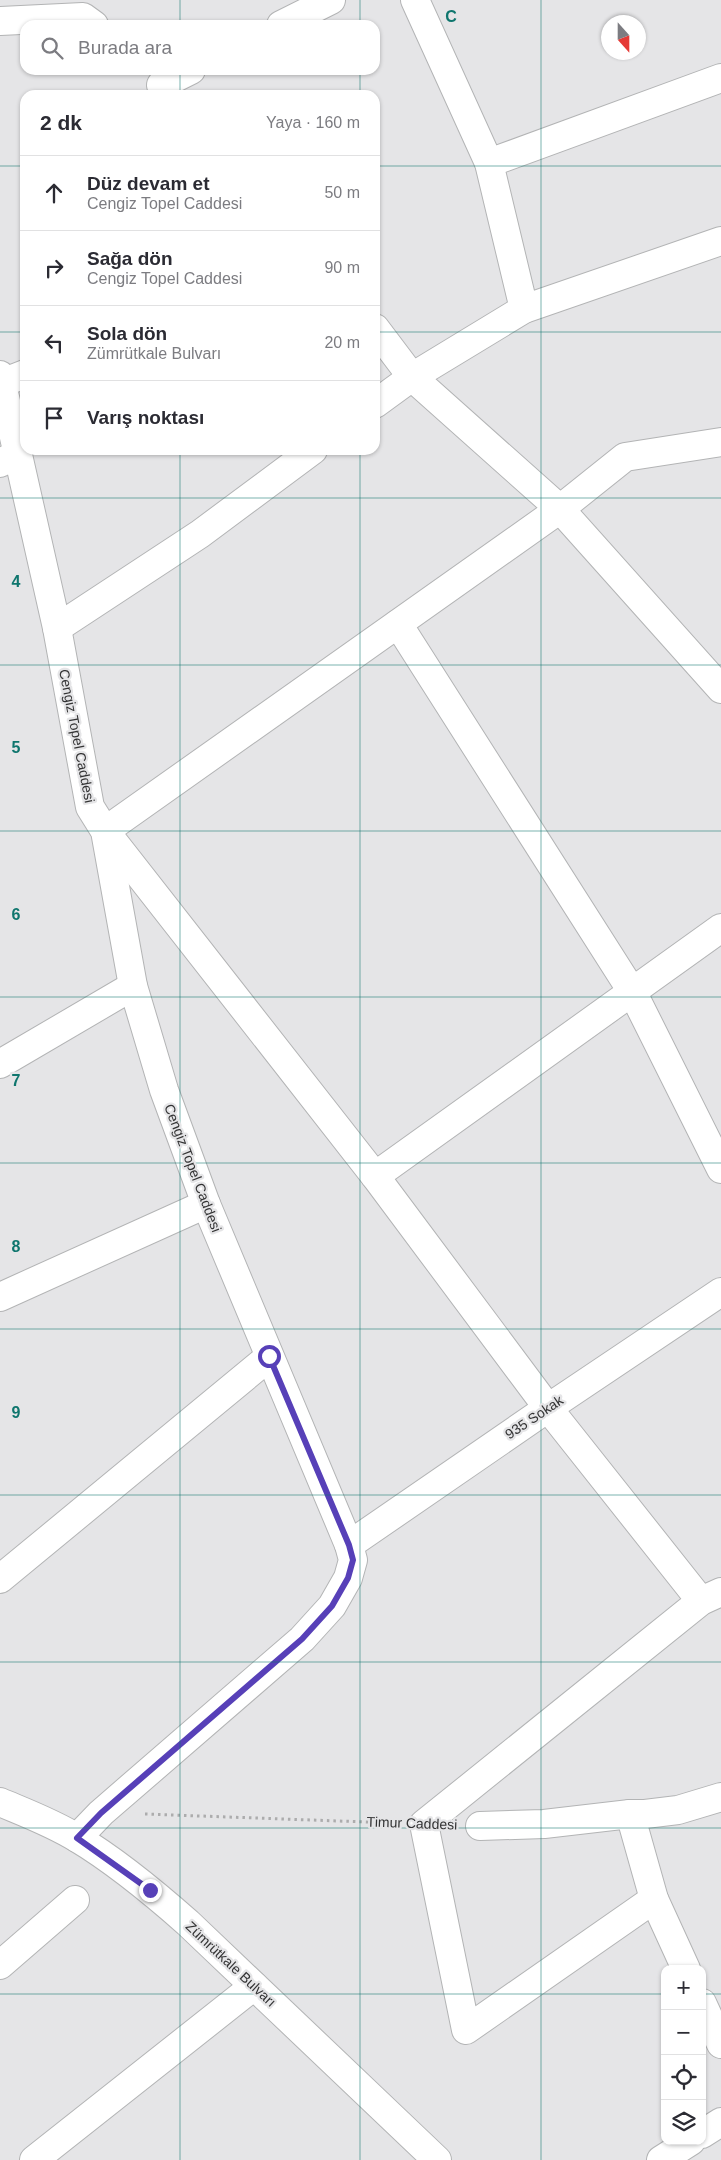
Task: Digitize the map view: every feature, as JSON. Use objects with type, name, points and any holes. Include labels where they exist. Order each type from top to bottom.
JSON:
[{"type":"street","points":[[291,20],[331,0]]},
{"type":"street","points":[[415,0],[489,163],[524,309]]},
{"type":"street","points":[[21,20],[83,17],[87,20]]},
{"type":"street","points":[[0,21],[20,20]]},
{"type":"street","points":[[160,83],[179,75]]},
{"type":"street","points":[[489,163],[721,78]]},
{"type":"street","points":[[380,400],[412,376],[524,309],[721,241]]},
{"type":"street","points":[[380,334],[412,376],[560,509],[721,689]]},
{"type":"street","name":"Cengiz Topel Caddesi","points":[[9,377],[8,458],[57,628],[90,807],[105,831],[133,986],[164,1090],[206,1204],[268,1357],[349,1545],[353,1560],[348,1578],[332,1606],[302,1639],[101,1813],[77,1838]]},
{"type":"street","points":[[654,1899],[466,2030],[424,1824],[711,1596],[548,1408],[375,1176],[105,831],[560,509],[625,457],[721,442]]},
{"type":"street","points":[[57,628],[200,534],[306,455]]},
{"type":"street","points":[[398,624],[632,993],[721,1169]]},
{"type":"street","points":[[375,1176],[721,928]]},
{"type":"street","points":[[0,1064],[133,986]]},
{"type":"street","points":[[0,1297],[206,1204]]},
{"type":"street","name":"935 Sokak","points":[[349,1545],[721,1292]]},
{"type":"street","points":[[0,1579],[268,1357]]},
{"type":"street","points":[[480,1826],[544,1824],[645,1814],[678,1810],[721,1797]]},
{"type":"street","name":"Zümrütkale Bulvarı","points":[[0,1802],[48,1822],[77,1838],[150,1890],[437,2160]]},
{"type":"street","points":[[630,1814],[654,1899],[684,1965]]},
{"type":"street","points":[[0,1965],[75,1900]]},
{"type":"street","points":[[34,2160],[254,1986]]},
{"type":"street","points":[[705,2010],[721,2044]]},
{"type":"street","points":[[706,2131],[721,2122]]},
{"type":"street","points":[[662,2160],[685,2145]]},
{"type":"path","name":"Timur Caddesi","points":[[101,1813],[424,1824]]},
{"type":"route","points":[[150,1890],[112,1861],[77,1838],[101,1813],[302,1639],[332,1606],[348,1578],[353,1560],[349,1545],[269,1356]]}]
